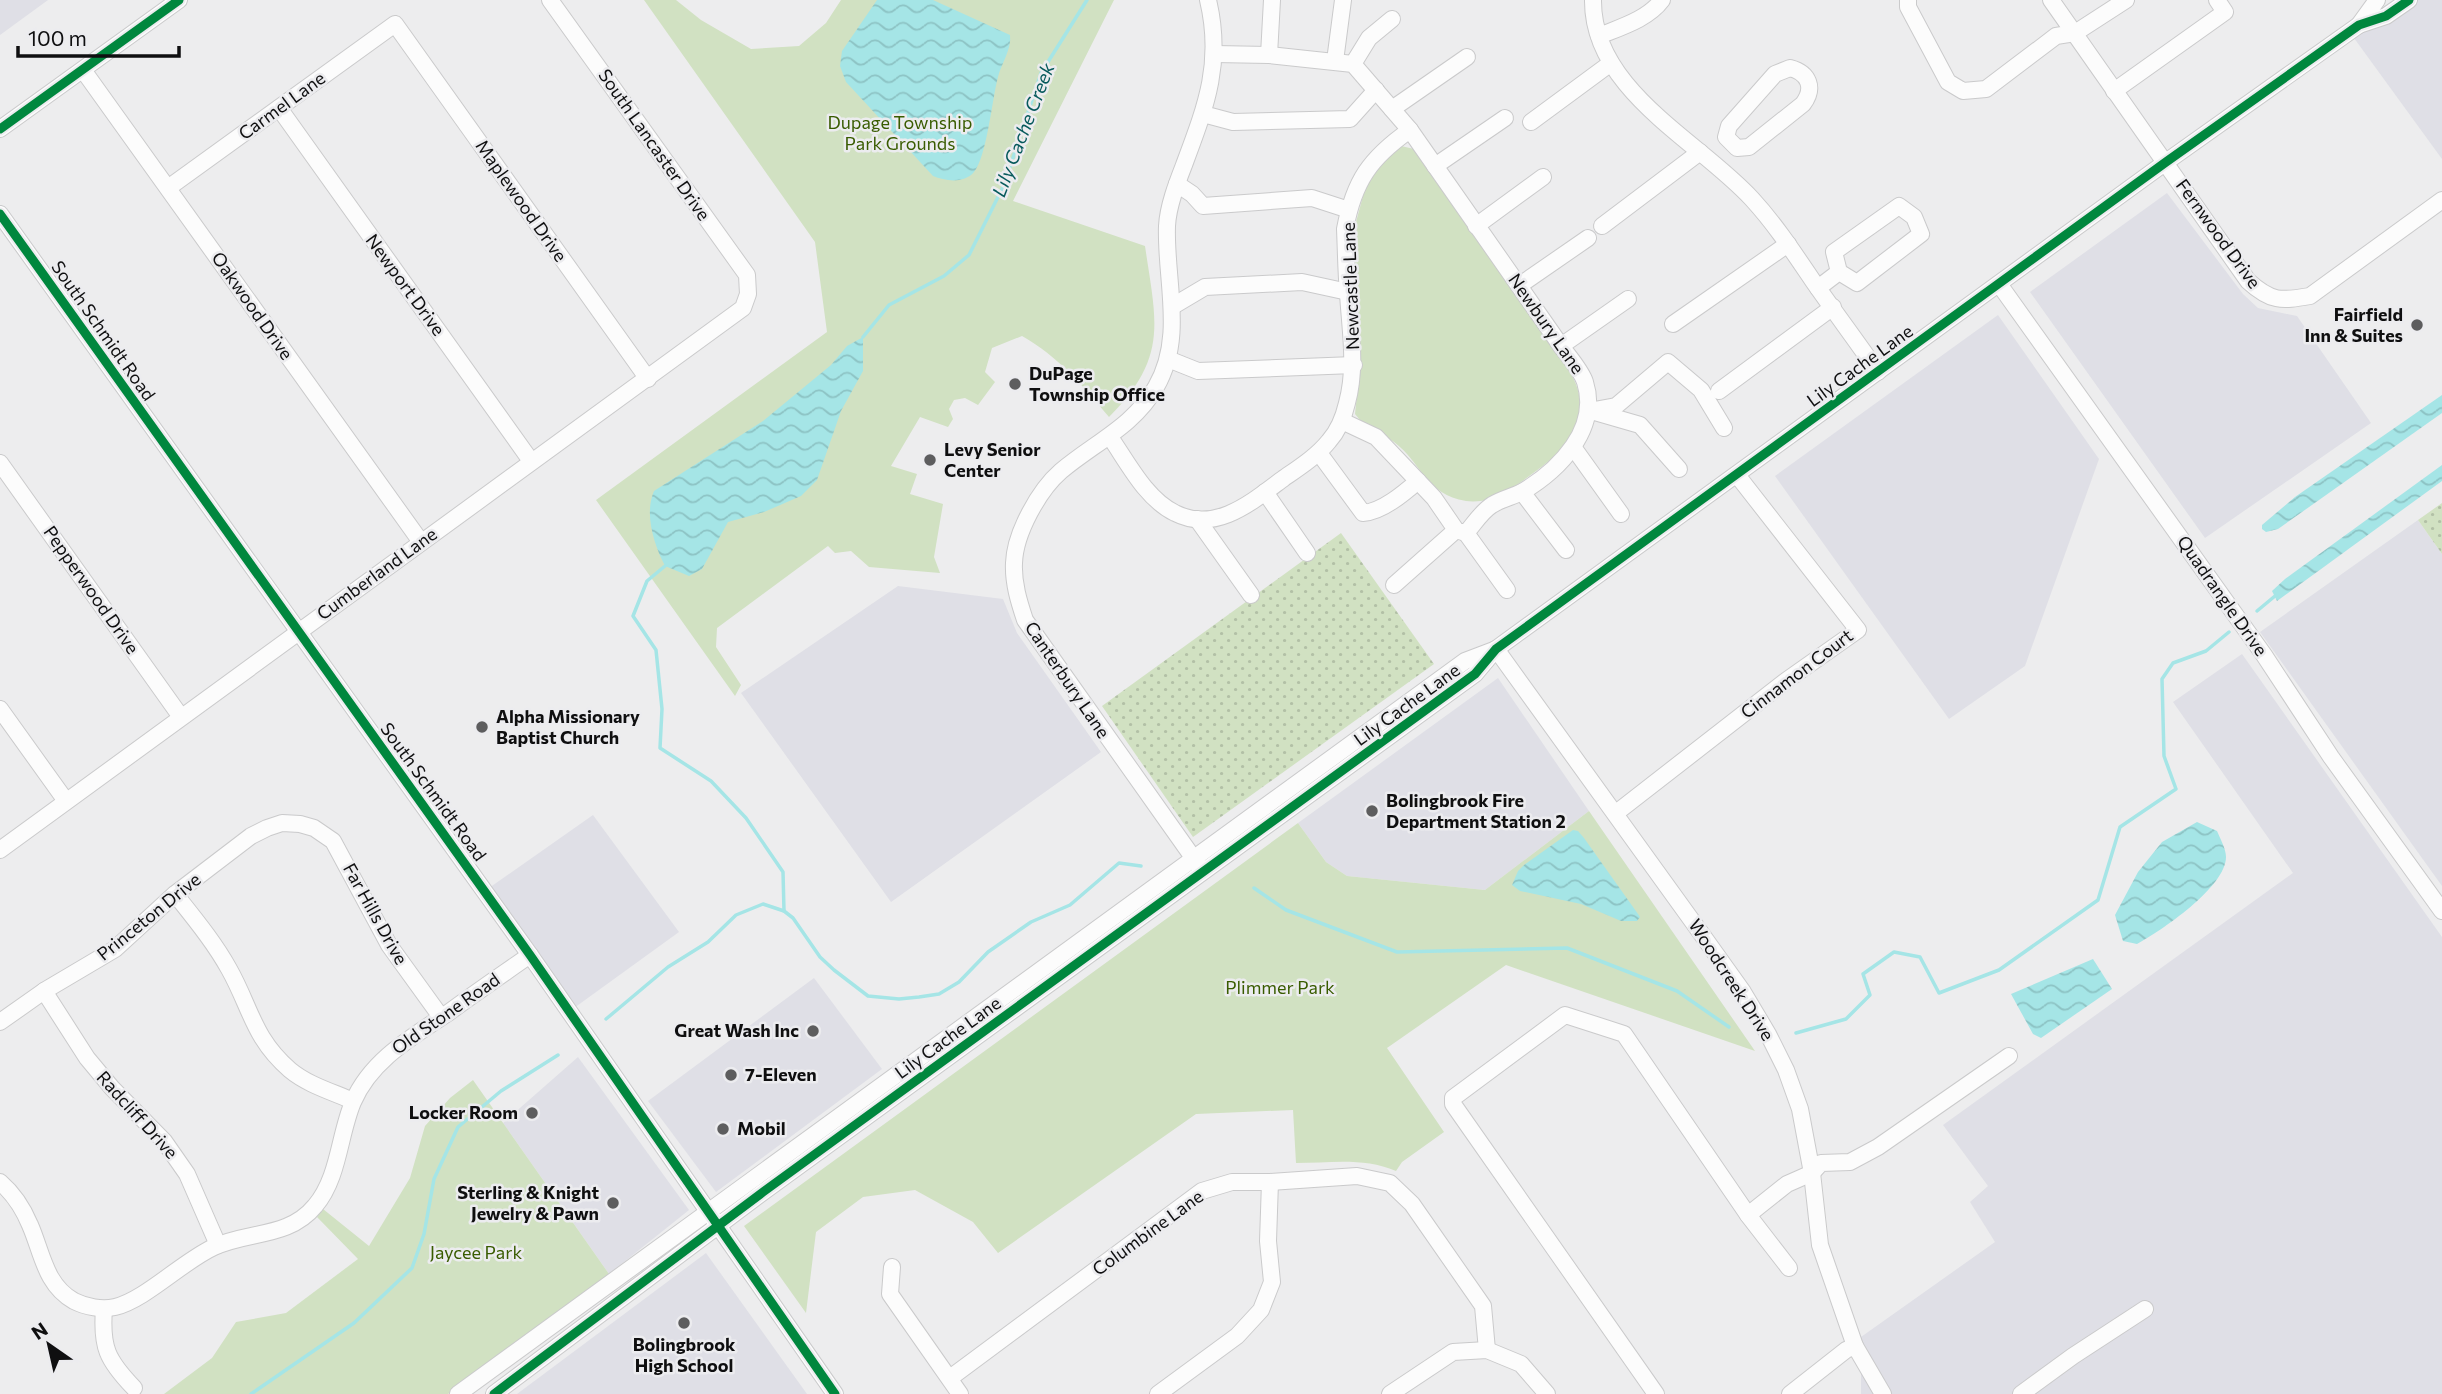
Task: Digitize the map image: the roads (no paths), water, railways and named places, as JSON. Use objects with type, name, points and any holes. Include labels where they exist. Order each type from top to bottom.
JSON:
[{"type":"street","points":[[0,130],[179,0]]},
{"type":"street","name":"South Lancaster Drive","points":[[550,0],[747,275],[748,293]]},
{"type":"street","name":"Canterbury Lane","points":[[1203,872],[1025,620],[1018,598],[1014,561],[1025,521],[1034,502],[1060,472],[1110,438],[1136,415],[1156,387],[1168,359],[1173,306],[1167,223],[1177,184],[1211,84],[1215,54],[1208,0]]},
{"type":"street","points":[[1269,55],[1272,0]]},
{"type":"street","points":[[1335,61],[1343,0]]},
{"type":"street","points":[[1592,0],[1600,36],[1611,63],[1631,91],[1752,199],[1788,244],[1878,372]]},
{"type":"street","points":[[1600,36],[1633,22],[1662,0]]},
{"type":"street","points":[[1908,0],[1908,6],[1948,82],[1963,91],[1986,89],[2056,36],[2075,33],[2126,0]]},
{"type":"street","name":"Fernwood Drive","points":[[2051,0],[2248,281],[2264,295],[2283,300],[2310,296],[2442,200]]},
{"type":"street","points":[[2114,91],[2225,12],[2217,0]]},
{"type":"street","name":"Lily Cache Lane","points":[[2359,25],[2377,0]]},
{"type":"street","name":"Lily Cache Lane","points":[[494,1394],[717,1226],[1475,674],[1496,649],[2166,162],[2359,25],[2386,16],[2409,0]]},
{"type":"street","points":[[1215,54],[1269,55],[1353,64],[1369,38],[1392,19]]},
{"type":"street","name":"Carmel Lane","points":[[168,188],[395,23]]},
{"type":"street","name":"Maplewood Drive","points":[[395,23],[648,379]]},
{"type":"street","points":[[1392,109],[1467,57]]},
{"type":"street","points":[[1531,122],[1611,63]]},
{"type":"street","name":"Newbury Lane","points":[[1353,64],[1409,130],[1520,285],[1585,381],[1589,411]]},
{"type":"street","points":[[1790,68],[1804,75],[1810,89],[1803,104],[1749,147],[1737,148],[1730,144],[1726,137],[1729,126],[1775,74],[1790,68]]},
{"type":"street","name":"Oakwood Drive","points":[[83,70],[421,542]]},
{"type":"street","points":[[1203,114],[1233,122],[1350,119],[1376,90]]},
{"type":"street","name":"Newport Drive","points":[[279,108],[531,461]]},
{"type":"street","points":[[1435,166],[1505,118]]},
{"type":"street","name":"Newcastle Lane","points":[[1342,421],[1354,365],[1345,229],[1349,210],[1363,177],[1384,148],[1409,130]]},
{"type":"street","points":[[1713,163],[1730,144]]},
{"type":"street","points":[[1602,226],[1700,152]]},
{"type":"street","points":[[1476,226],[1543,177]]},
{"type":"street","points":[[1177,184],[1203,206],[1312,198],[1349,210]]},
{"type":"street","points":[[1899,206],[1914,217],[1921,234],[1857,283],[1839,272],[1834,252],[1899,206]]},
{"type":"street","name":"South Schmidt Road","points":[[0,214],[530,955],[835,1394]]},
{"type":"street","points":[[1520,285],[1588,238]]},
{"type":"street","points":[[1673,324],[1788,244]]},
{"type":"street","points":[[1818,288],[1839,272]]},
{"type":"street","points":[[1173,306],[1205,287],[1302,282],[1348,292]]},
{"type":"street","name":"Quadrangle Drive","points":[[1999,284],[2256,644],[2331,757],[2442,911]]},
{"type":"street","name":"Cumberland Lane","points":[[0,850],[531,461],[648,379],[743,308],[748,293]]},
{"type":"street","points":[[1561,346],[1628,299]]},
{"type":"street","points":[[1719,391],[1833,307]]},
{"type":"street","points":[[1168,359],[1198,371],[1354,365]]},
{"type":"street","points":[[1589,411],[1616,406],[1668,362],[1701,390],[1724,428]]},
{"type":"street","points":[[1394,585],[1490,506],[1522,492],[1560,462],[1573,447],[1589,411]]},
{"type":"street","points":[[1589,411],[1640,425],[1679,469]]},
{"type":"street","points":[[1110,438],[1151,495],[1175,513],[1195,519],[1215,519],[1234,513],[1319,453],[1331,440],[1342,421],[1376,438],[1418,481],[1507,590]]},
{"type":"street","points":[[1573,447],[1621,514]]},
{"type":"street","points":[[1319,453],[1363,513],[1388,502],[1418,481]]},
{"type":"street","name":"Pepperwood Drive","points":[[0,463],[181,717]]},
{"type":"street","name":"Cinnamon Court","points":[[1616,813],[1787,680],[1858,630],[1737,475]]},
{"type":"street","points":[[1265,492],[1307,553]]},
{"type":"street","points":[[1522,492],[1566,550]]},
{"type":"street","points":[[1191,536],[1195,519]]},
{"type":"street","points":[[1195,519],[1251,595]]},
{"type":"street","name":"Lily Cache Lane","points":[[458,1394],[1465,661],[1496,649]]},
{"type":"street","name":"Woodcreek Drive","points":[[1496,649],[1743,992],[1768,1034],[1786,1070],[1800,1109],[1812,1173],[1820,1245],[1855,1346],[1883,1394]]},
{"type":"street","points":[[0,709],[66,801]]},
{"type":"street","name":"Princeton Drive","points":[[0,1022],[44,991],[115,950],[175,894],[251,836],[301,816]]},
{"type":"street","name":"Far Hills Drive","points":[[301,816],[324,833],[339,849],[389,945],[442,1017]]},
{"type":"street","points":[[175,894],[220,954],[261,1039],[299,1076],[353,1101]]},
{"type":"street","name":"Old Stone Road","points":[[104,1309],[133,1300],[199,1254],[218,1245],[280,1230],[293,1224],[315,1207],[330,1179],[353,1101],[368,1076],[408,1039],[530,955]]},
{"type":"street","name":"Radcliff Drive","points":[[44,991],[87,1058],[164,1141],[187,1174],[218,1245]]},
{"type":"street","points":[[1656,1394],[1453,1104],[1453,1098],[1565,1015],[1624,1034],[1748,1216],[1789,1268]]},
{"type":"street","points":[[1748,1216],[1787,1184],[1812,1173],[1821,1163],[1850,1162],[1878,1147],[2009,1056]]},
{"type":"street","name":"Columbine Lane","points":[[950,1378],[1202,1191],[1232,1182],[1357,1176],[1390,1183],[1412,1204],[1483,1306],[1487,1350]]},
{"type":"street","points":[[0,1182],[23,1209],[50,1278],[74,1300],[104,1309],[104,1347],[110,1360],[134,1388]]},
{"type":"street","points":[[1158,1394],[1237,1336],[1261,1310],[1272,1282],[1268,1241],[1270,1182]]},
{"type":"street","points":[[892,1267],[890,1294],[960,1394]]},
{"type":"street","points":[[2021,1394],[2145,1309]]},
{"type":"street","points":[[1790,1394],[1846,1350],[1855,1346]]},
{"type":"street","points":[[1390,1394],[1453,1352],[1487,1350],[1521,1364],[1547,1394]]},
{"type":"water","points":[[877,0],[933,0],[1010,35],[982,154],[979,164],[970,176],[949,180],[933,176],[846,82],[840,66],[842,51]]},
{"type":"water","points":[[863,337],[863,371],[841,411],[817,480],[801,496],[764,512],[728,522],[702,569],[689,576],[665,566],[657,549],[650,519],[654,491],[763,421],[831,365],[847,346]]},
{"type":"water","points":[[2442,395],[2442,413],[2278,529],[2266,532],[2262,529],[2262,525],[2295,497]]},
{"type":"water","points":[[2442,465],[2442,481],[2277,601],[2272,591],[2285,579]]},
{"type":"water","points":[[2197,822],[2217,831],[2226,857],[2223,869],[2204,894],[2176,919],[2137,944],[2123,941],[2115,915],[2138,872],[2162,842]]},
{"type":"water","points":[[1573,830],[1578,831],[1584,838],[1638,914],[1640,917],[1637,921],[1621,921],[1581,904],[1520,891],[1512,885],[1524,865]]},
{"type":"water","points":[[2093,959],[2112,989],[2041,1038],[2033,1034],[2011,994]]},
{"type":"waterway","name":"Lily Cache Creek","points":[[863,337],[889,305],[944,276],[969,255],[1004,185],[1041,73],[1087,0]]},
{"type":"waterway","points":[[665,566],[647,581],[633,616],[656,650],[662,709],[660,748],[711,781],[746,818],[783,872],[784,911]]},
{"type":"waterway","points":[[2257,611],[2275,596]]},
{"type":"waterway","points":[[1796,1033],[1846,1019],[1870,995],[1863,974],[1894,952],[1920,957],[1939,993],[1999,970],[2098,900],[2120,827],[2176,789],[2164,756],[2162,679],[2173,663],[2206,651],[2229,632]]},
{"type":"waterway","points":[[606,1019],[668,967],[708,942],[736,915],[763,904],[784,911],[793,918],[820,957],[868,996],[899,999],[939,994],[959,982],[988,952],[1031,922],[1070,905],[1119,863],[1141,866]]},
{"type":"waterway","points":[[1254,888],[1286,910],[1397,952],[1567,948],[1677,991],[1729,1027]]},
{"type":"waterway","points":[[251,1394],[354,1323],[412,1268],[424,1234],[434,1179],[458,1127],[501,1091],[558,1055]]},
{"type":"place","name":"Fairfield Inn & Suites","points":[[2417,325]]},
{"type":"place","name":"DuPage Township Office","points":[[1015,384]]},
{"type":"place","name":"Levy Senior Center","points":[[930,460]]},
{"type":"place","name":"Alpha Missionary Baptist Church","points":[[482,727]]},
{"type":"place","name":"Bolingbrook Fire Department Station 2","points":[[1372,811]]},
{"type":"place","name":"Great Wash Inc","points":[[813,1031]]},
{"type":"place","name":"7-Eleven","points":[[731,1075]]},
{"type":"place","name":"Locker Room","points":[[532,1113]]},
{"type":"place","name":"Mobil","points":[[723,1129]]},
{"type":"place","name":"Sterling & Knight Jewelry & Pawn","points":[[613,1203]]},
{"type":"place","name":"Bolingbrook High School","points":[[684,1323]]},
{"type":"park label","name":"Dupage Township Park Grounds","points":[[900,133]]},
{"type":"park label","name":"Plimmer Park","points":[[1280,988]]},
{"type":"park label","name":"Jaycee Park","points":[[476,1253]]}]
